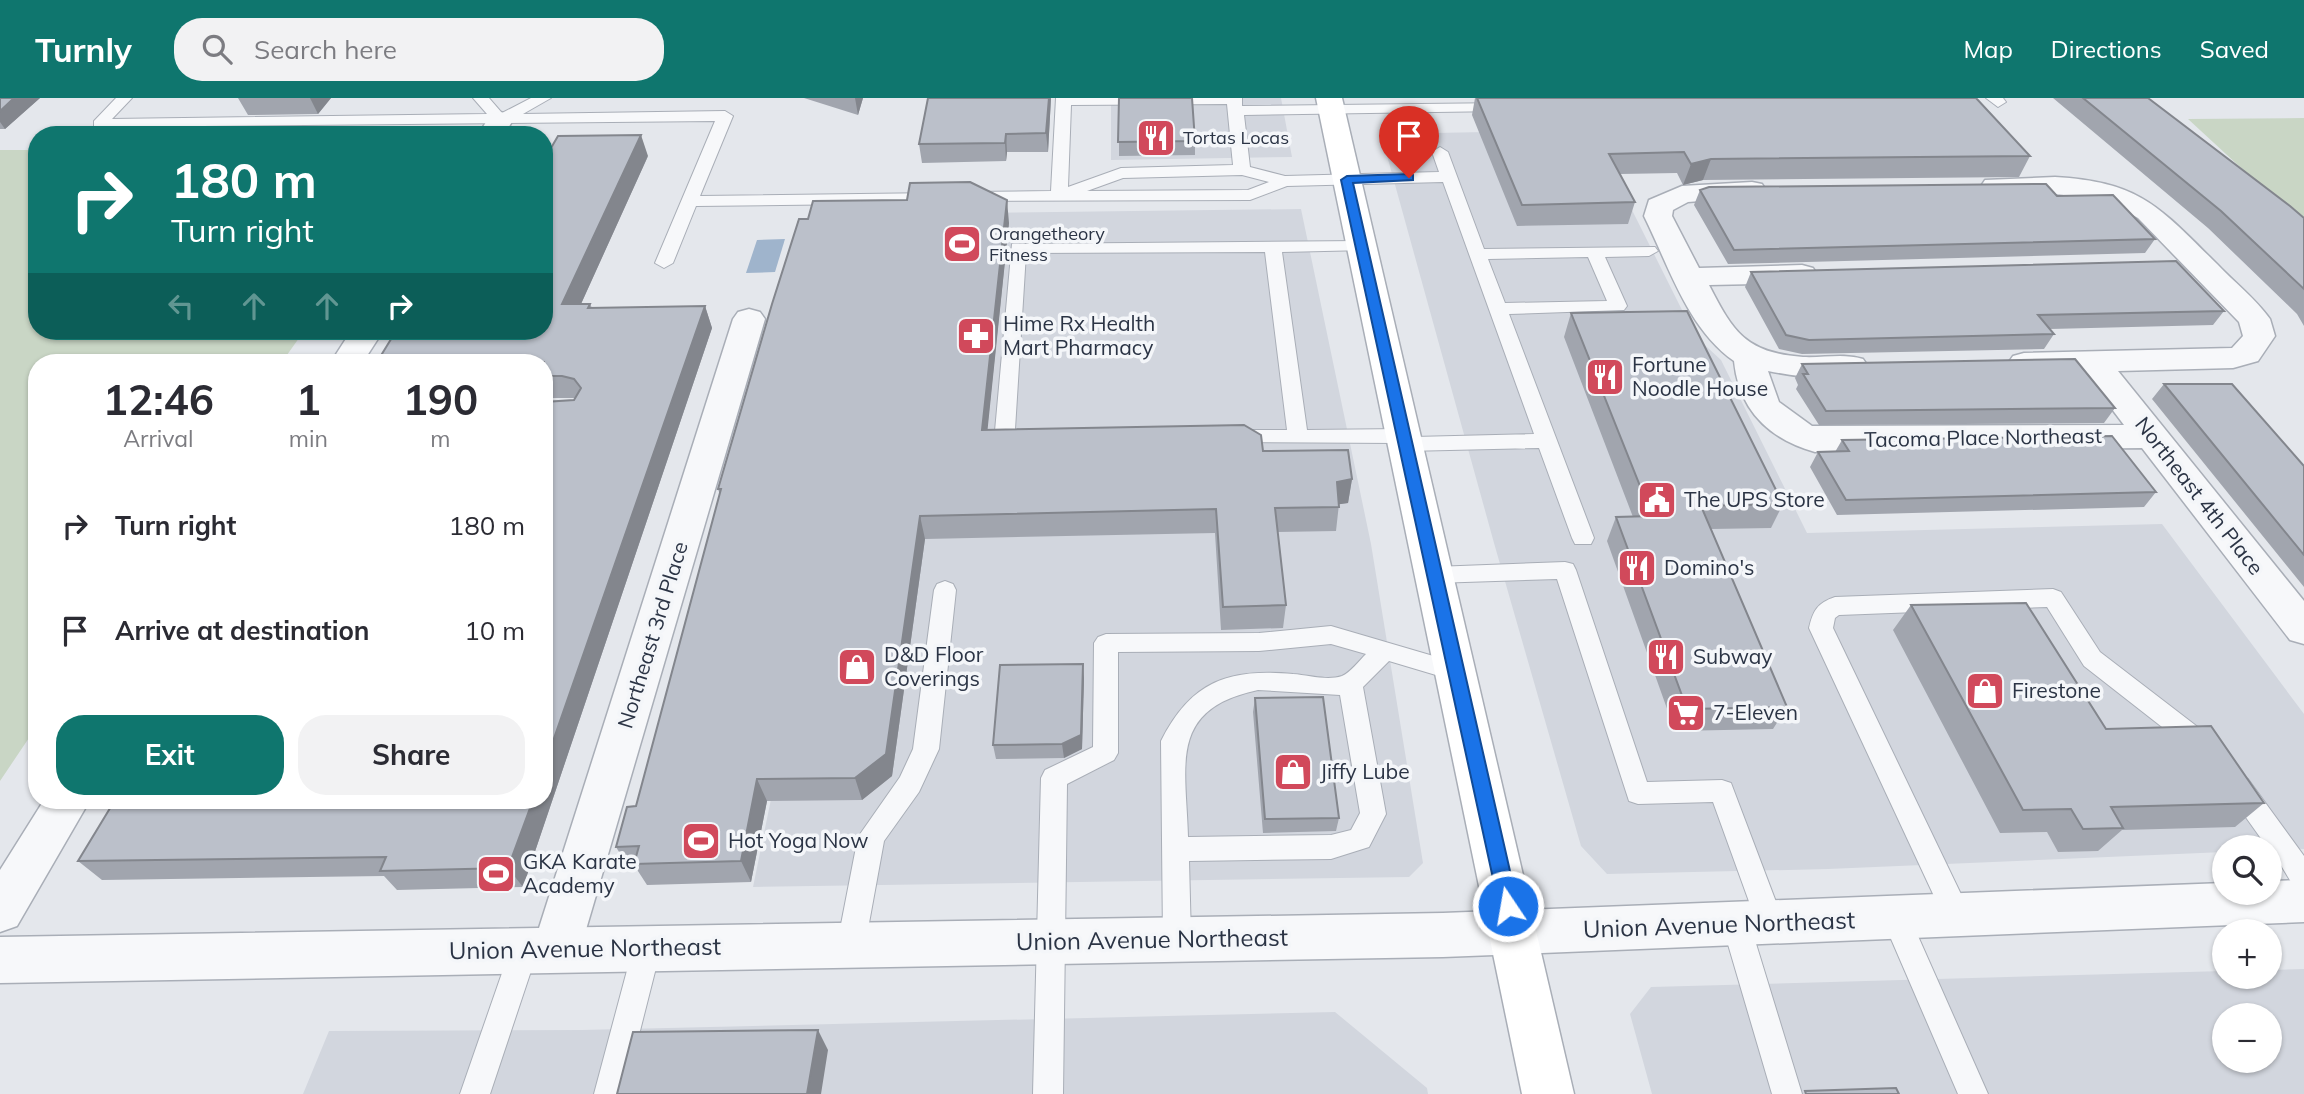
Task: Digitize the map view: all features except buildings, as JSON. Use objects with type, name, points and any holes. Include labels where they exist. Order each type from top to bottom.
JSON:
[{"type":"main road","points":[[1330,105],[1548,1094]]},
{"type":"street","points":[[1964,186],[2074,184],[2113,193],[2148,212],[2254,318],[2259,336],[2247,354],[2233,358],[1996,363]]},
{"type":"street","points":[[1772,190],[1703,191],[1682,194],[1659,206],[1658,216],[1716,329],[1750,357],[1802,367],[1885,365]]},
{"type":"street","points":[[2157,264],[2199,263]]},
{"type":"street","points":[[1688,277],[1826,273]]},
{"type":"street","name":"Northeast 3rd Place","points":[[540,950],[749,319]]},
{"type":"street","name":"Tacoma Place Northeast","points":[[1750,357],[1751,380],[1773,420],[1791,433],[1815,440],[2152,436]]},
{"type":"street","name":"Northeast 4th Place","points":[[2093,362],[2304,629]]},
{"type":"street","points":[[0,911],[62,809]]},
{"type":"street","name":"Union Avenue Northeast","points":[[0,960],[1514,933],[2304,901]]},
{"type":"lane","points":[[124,98],[99,124],[363,126]]},
{"type":"lane","points":[[481,98],[495,126]]},
{"type":"lane","points":[[497,126],[543,98]]},
{"type":"lane","points":[[1059,197],[1064,100],[1523,106]]},
{"type":"lane","points":[[1234,103],[1242,170]]},
{"type":"lane","points":[[516,126],[724,116],[663,263]]},
{"type":"lane","points":[[1440,152],[1583,538]]},
{"type":"lane","points":[[1059,197],[1121,173],[1242,170],[1285,181],[1449,177]]},
{"type":"lane","points":[[689,201],[1250,195],[1285,181]]},
{"type":"lane","points":[[1056,439],[1015,439],[1005,431],[1018,248],[1361,246]]},
{"type":"lane","points":[[1273,247],[1298,437]]},
{"type":"lane","points":[[1477,254],[1648,251]]},
{"type":"lane","points":[[1498,309],[1618,306],[1594,252]]},
{"type":"lane","points":[[1217,438],[1546,441]]},
{"type":"lane","points":[[1434,575],[1565,570],[1638,793],[1722,791],[1753,923],[1787,1094]]},
{"type":"lane","points":[[851,945],[871,837],[910,784],[926,749],[945,590]]},
{"type":"lane","points":[[1956,915],[1821,628],[1824,613],[1835,606],[2053,598],[2092,659],[2223,763],[2304,878]]},
{"type":"lane","points":[[1048,1094],[1054,778],[1105,753],[1106,643],[1259,642],[1331,635],[1456,673]]},
{"type":"lane","points":[[1177,939],[1173,741],[1198,703],[1230,686],[1258,680],[1330,687],[1350,684],[1385,651]]},
{"type":"lane","points":[[1175,849],[1331,847],[1360,839],[1373,814],[1350,684]]},
{"type":"lane","points":[[1896,918],[1972,1094]]},
{"type":"lane","points":[[609,1094],[647,948]]},
{"type":"lane","points":[[475,1094],[540,950]]},
{"type":"shaded area","points":[[1111,98],[1281,98],[1292,157],[1111,160]]},
{"type":"shaded area","points":[[1592,130],[1695,336],[1721,360],[1807,533],[2162,524],[2304,714],[2304,849],[2282,848],[2282,835],[2212,835],[2212,853],[1828,869],[1607,874],[1581,846],[1381,134]]},
{"type":"shaded area","points":[[1301,209],[1371,544],[1423,863],[1409,877],[753,887],[891,214]]},
{"type":"shaded area","points":[[2304,969],[2304,1094],[1652,1094],[1630,1014],[1651,987],[2212,971],[2212,989],[2282,989],[2282,970]]},
{"type":"shaded area","points":[[1335,1012],[1427,1088],[1428,1094],[303,1094],[329,1031],[582,1030]]},
{"type":"green space","points":[[2304,118],[2304,226],[2188,119]]},
{"type":"green space","points":[[0,150],[28,150],[28,340],[298,340],[288,354],[28,354],[28,739],[0,781]]},
{"type":"water","points":[[785,239],[775,272],[746,273],[757,240]]},
{"type":"place","name":"Tortas Locas","points":[[1156,138]]},
{"type":"place","name":"Orangetheory Fitness","points":[[962,244]]},
{"type":"place","name":"Hime Rx Health Mart Pharmacy","points":[[976,336]]},
{"type":"place","name":"Fortune Noodle House","points":[[1605,377]]},
{"type":"place","name":"The UPS Store","points":[[1657,500]]},
{"type":"place","name":"Domino's","points":[[1637,568]]},
{"type":"place","name":"Subway","points":[[1666,657]]},
{"type":"place","name":"D&D Floor Coverings","points":[[857,667]]},
{"type":"place","name":"Firestone","points":[[1985,691]]},
{"type":"place","name":"7-Eleven","points":[[1686,713]]},
{"type":"place","name":"Jiffy Lube","points":[[1293,772]]},
{"type":"place","name":"Hot Yoga Now","points":[[701,841]]},
{"type":"place","name":"GKA Karate Academy","points":[[496,874]]},
{"type":"route","points":[[1409,178],[1347,180],[1508,906]]}]
